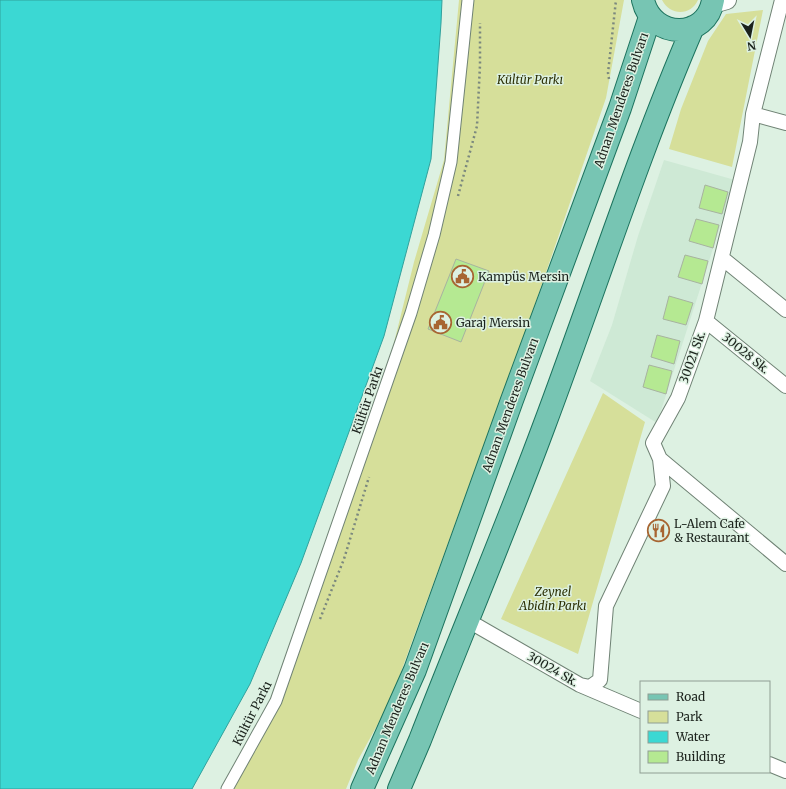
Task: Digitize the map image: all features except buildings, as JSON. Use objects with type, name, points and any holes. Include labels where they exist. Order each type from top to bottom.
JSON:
[{"type":"main road","points":[[646,8],[657,24],[665,28],[684,30],[693,27],[706,18],[718,1]]},
{"type":"main road","name":"Adnan Menderes Bulvarı","points":[[362,789],[415,670],[515,392],[620,108],[646,8]]},
{"type":"main road","points":[[399,789],[468,620],[544,426],[616,225],[680,57],[693,27]]},
{"type":"street","name":"Kültür Parkı","points":[[227,789],[276,700],[413,306],[434,235],[450,162],[468,0]]},
{"type":"street","name":"30021 Sk.","points":[[580,685],[590,687],[600,680],[606,606],[663,486],[660,459],[653,443],[678,398],[706,321],[750,142],[753,114],[782,0]]},
{"type":"street","points":[[753,114],[786,123]]},
{"type":"street","points":[[722,258],[786,310]]},
{"type":"street","name":"30028 Sk.","points":[[706,321],[786,386]]},
{"type":"street","points":[[660,459],[786,564]]},
{"type":"street","name":"30024 Sk.","points":[[468,620],[580,685],[640,711]]},
{"type":"street","points":[[770,764],[786,772]]},
{"type":"path","points":[[610,80],[608,73],[616,0]]},
{"type":"shaded area","points":[[664,160],[735,180],[657,423],[590,381],[612,325],[638,236]]},
{"type":"green space","name":"Kültür Parkı","points":[[459,0],[624,0],[606,98],[532,313],[390,702],[358,760],[346,789],[224,789],[270,705],[386,375],[414,262],[444,160]]},
{"type":"green space","points":[[662,0],[698,0],[691,9],[680,12],[670,9]]},
{"type":"green space","points":[[763,10],[732,167],[669,149],[681,109],[708,41],[726,14]]},
{"type":"green space","name":"Zeynel Abidin Parkı","points":[[603,393],[645,422],[578,654],[501,619]]},
{"type":"water","points":[[0,0],[442,0],[431,159],[384,336],[301,563],[250,684],[192,789],[0,789]]},
{"type":"place","name":"Kampüs Mersin","points":[[462,276]]},
{"type":"place","name":"Garaj Mersin","points":[[441,322]]},
{"type":"place","name":"L-Alem Cafe & Restaurant","points":[[659,530]]}]
